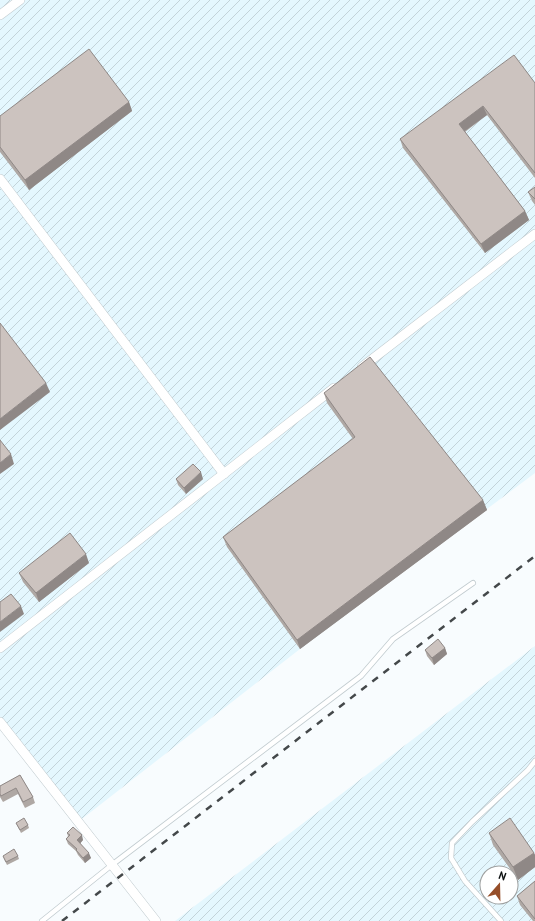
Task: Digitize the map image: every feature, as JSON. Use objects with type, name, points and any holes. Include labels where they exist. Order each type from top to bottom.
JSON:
[{"type":"street","points":[[0,14],[20,0]]},
{"type":"street","points":[[0,179],[224,474]]},
{"type":"street","points":[[354,373],[535,234]]},
{"type":"street","points":[[0,648],[342,382]]},
{"type":"street","points":[[0,722],[78,822],[113,864],[156,921]]},
{"type":"lane","points":[[42,921],[113,864],[361,676],[393,639],[473,583]]},
{"type":"lane","points":[[501,921],[465,881],[451,858],[452,843],[472,822],[528,770],[535,761]]},
{"type":"shaded area","points":[[0,0],[535,0],[535,473],[300,649],[78,822],[0,721]]},
{"type":"shaded area","points":[[535,646],[535,921],[175,921]]},
{"type":"building","points":[[89,49],[129,102],[25,180],[0,147],[0,116]]},
{"type":"building","points":[[514,55],[535,83],[535,173],[483,106],[459,124],[525,211],[481,244],[400,139]]},
{"type":"building","points":[[535,187],[535,199],[528,192]]},
{"type":"building","points":[[0,323],[46,383],[0,419]]},
{"type":"building","points":[[370,357],[483,500],[297,640],[223,537],[355,437],[324,393]]},
{"type":"building","points":[[0,440],[11,454],[0,463]]},
{"type":"building","points":[[193,464],[201,472],[184,488],[176,479]]},
{"type":"building","points":[[70,533],[86,554],[36,593],[19,573]]},
{"type":"building","points":[[11,594],[21,606],[0,622],[0,602]]},
{"type":"building","points":[[438,639],[445,648],[432,658],[425,650]]},
{"type":"building","points":[[20,775],[33,797],[23,802],[16,788],[1,796],[0,786]]},
{"type":"building","points":[[24,818],[28,825],[20,830],[16,823]]},
{"type":"building","points":[[510,818],[534,853],[516,865],[512,865],[489,833]]},
{"type":"building","points":[[73,827],[82,835],[77,840],[89,853],[83,858],[76,850],[77,849],[66,839],[70,835],[67,833]]},
{"type":"building","points":[[14,849],[18,856],[6,862],[3,856]]},
{"type":"building","points":[[535,881],[535,919],[519,899],[519,894]]},
{"type":"railway","points":[[62,921],[535,556]]}]
